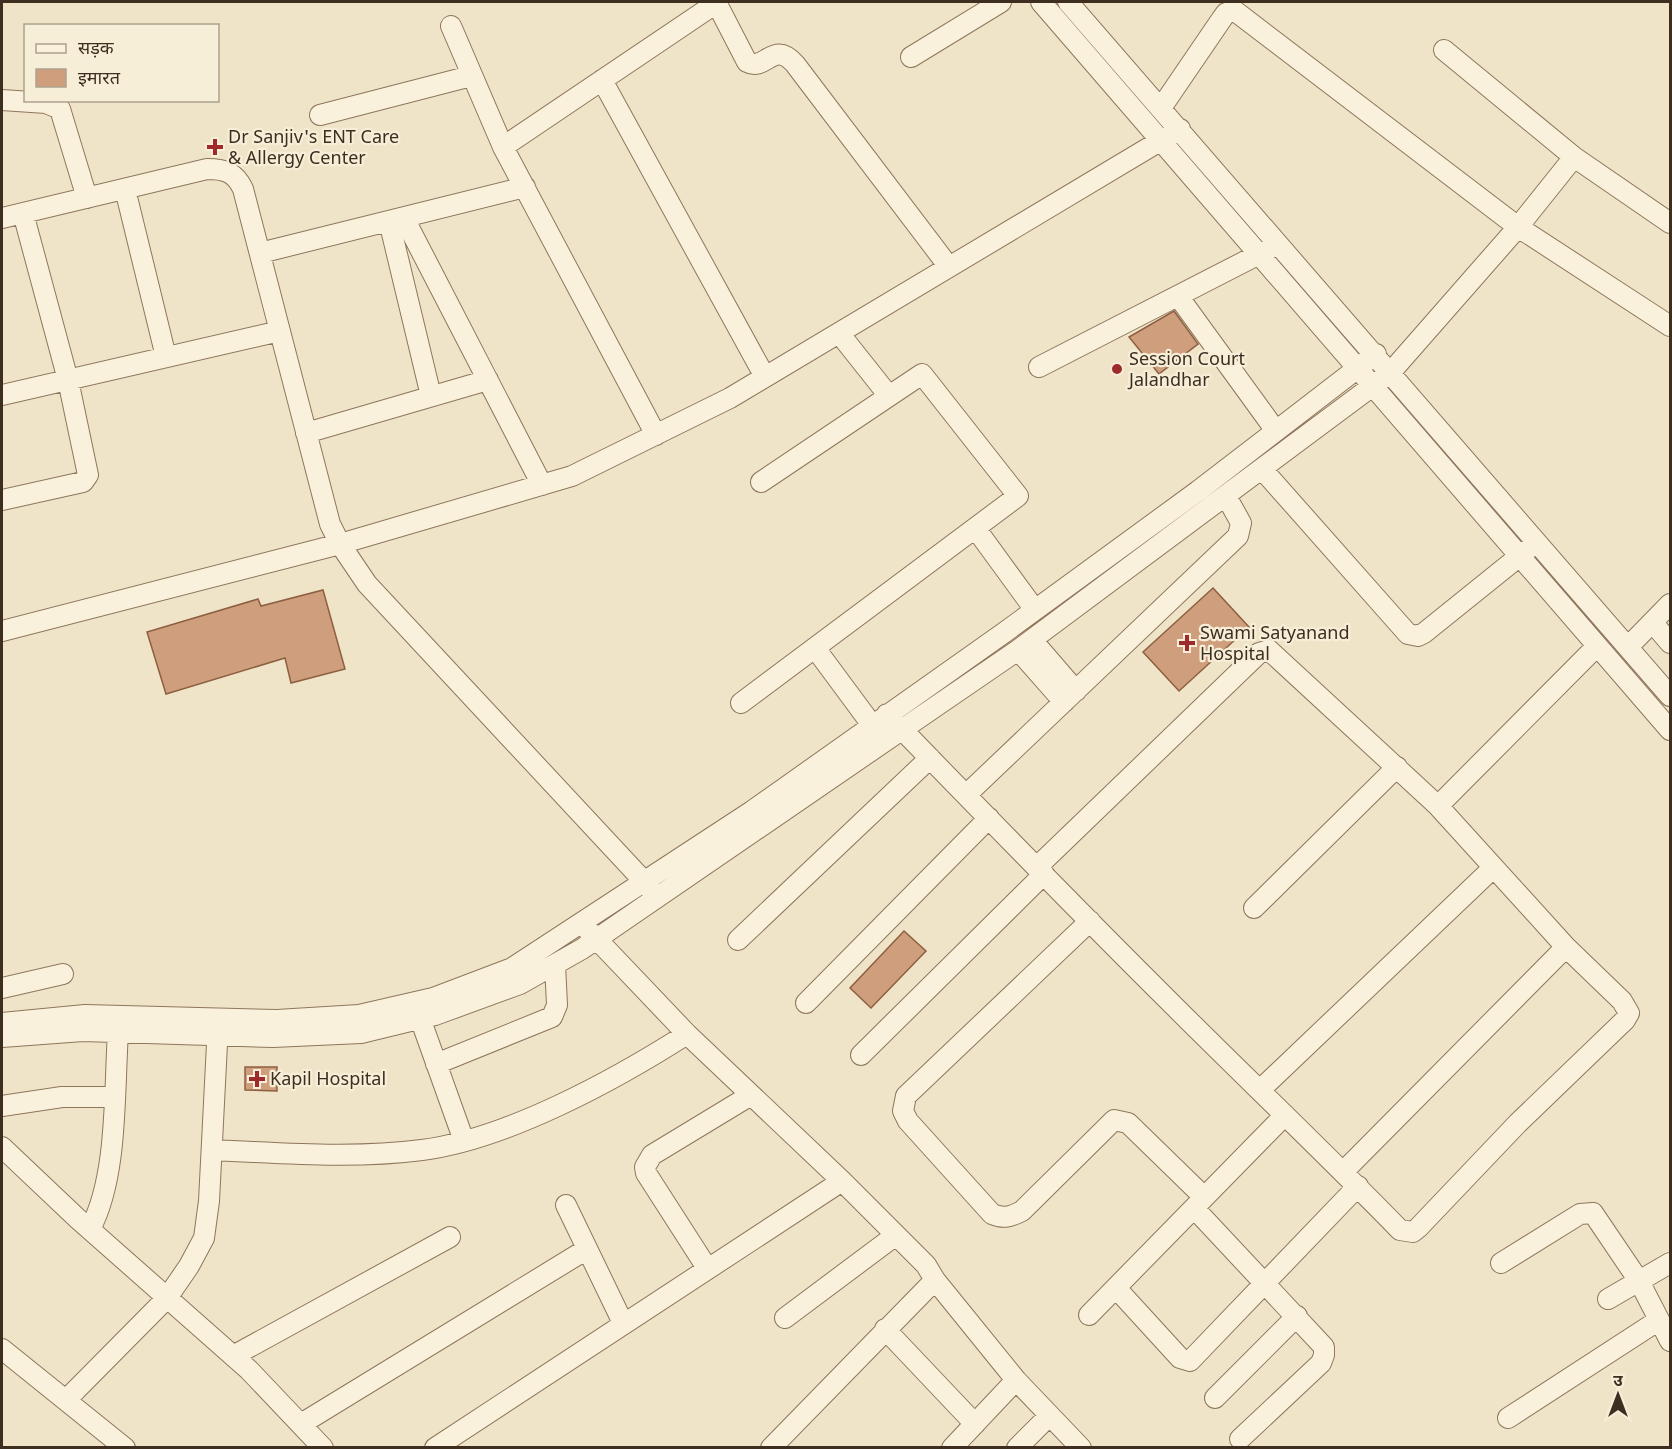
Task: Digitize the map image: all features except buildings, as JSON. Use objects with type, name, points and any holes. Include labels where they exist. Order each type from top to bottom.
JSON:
[{"type":"street","points":[[503,147],[717,2],[747,62],[757,64],[780,53],[785,54],[795,64],[949,267]]},
{"type":"street","points":[[910,57],[1001,2]]},
{"type":"street","points":[[1041,2],[1671,730]]},
{"type":"street","points":[[1068,2],[1280,243],[1671,696]]},
{"type":"street","points":[[1161,108],[1226,13],[1235,11],[1398,138],[1518,226],[1671,326]]},
{"type":"street","points":[[451,26],[503,147],[656,435]]},
{"type":"street","points":[[1444,50],[1574,157],[1671,223]]},
{"type":"street","points":[[320,116],[471,76]]},
{"type":"street","points":[[602,80],[765,377]]},
{"type":"street","points":[[2,100],[24,102]]},
{"type":"street","points":[[31,102],[46,103],[60,109],[87,198]]},
{"type":"street","points":[[2,631],[340,544],[572,476],[730,398],[1180,129]]},
{"type":"street","points":[[2,1023],[85,1015],[217,1027],[273,1037],[361,1034],[420,1018],[520,984],[597,938],[1025,645],[1390,373],[1518,226],[1574,157]]},
{"type":"street","points":[[2,218],[207,169],[223,169],[233,174],[243,189],[330,524],[340,544],[367,584],[658,897]]},
{"type":"street","points":[[260,254],[525,187]]},
{"type":"street","points":[[125,189],[166,357]]},
{"type":"street","points":[[2,500],[82,482],[87,479],[88,468],[68,380],[23,213]]},
{"type":"street","points":[[396,219],[488,380],[542,485]]},
{"type":"street","points":[[396,219],[431,396]]},
{"type":"street","points":[[1039,367],[1280,243]]},
{"type":"street","points":[[1178,296],[1276,431]]},
{"type":"street","points":[[2,395],[280,331]]},
{"type":"street","points":[[838,333],[889,396]]},
{"type":"street","points":[[2,1037],[61,1032],[118,1032],[217,1027],[277,1020],[359,1015],[433,998],[512,968],[752,811],[1035,610],[1153,524],[1376,354]]},
{"type":"street","points":[[741,703],[1018,496],[922,374],[761,482]]},
{"type":"street","points":[[306,433],[488,380]]},
{"type":"street","points":[[1262,469],[1408,634],[1418,636],[1424,633],[1537,542]]},
{"type":"street","points":[[966,795],[1238,536],[1241,523],[1227,496]]},
{"type":"street","points":[[1153,524],[1164,540]]},
{"type":"street","points":[[976,529],[1035,610]]},
{"type":"street","points":[[1628,647],[1671,604]]},
{"type":"street","points":[[1653,623],[1671,643]]},
{"type":"street","points":[[1025,645],[1070,696]]},
{"type":"street","points":[[1438,806],[1597,646]]},
{"type":"street","points":[[815,648],[880,719],[902,730],[930,758],[966,795],[989,818],[1040,870],[1090,921],[1400,1230],[1413,1232],[1518,1123],[1625,1020],[1629,1013],[1623,1001],[1566,946],[1438,806],[1275,652],[1263,651],[1040,870],[861,1054]]},
{"type":"street","points":[[738,940],[930,758]]},
{"type":"street","points":[[1254,908],[1397,767]]},
{"type":"street","points":[[806,1004],[989,818]]},
{"type":"street","points":[[1260,1090],[1493,868]]},
{"type":"street","points":[[1090,921],[906,1096],[903,1112],[908,1121],[984,1206],[999,1217],[1008,1218],[1022,1211],[1114,1120],[1128,1123],[1199,1202],[1267,1284],[1321,1342],[1324,1355],[1321,1363],[1240,1439]]},
{"type":"street","points":[[582,924],[687,1034],[842,1181],[926,1265],[935,1280],[1016,1380],[1081,1448]]},
{"type":"street","points":[[1343,1172],[1566,946]]},
{"type":"street","points":[[436,1064],[552,1017],[557,1005],[555,964]]},
{"type":"street","points":[[2,988],[63,974]]},
{"type":"street","points":[[420,1018],[464,1141]]},
{"type":"street","points":[[66,1400],[167,1298],[189,1266],[204,1238],[208,1221],[213,1150],[217,1027]]},
{"type":"street","points":[[90,1229],[100,1210],[107,1183],[118,1032]]},
{"type":"street","points":[[213,1150],[351,1155],[423,1150],[464,1141],[509,1126],[599,1086],[687,1034]]},
{"type":"street","points":[[706,1268],[646,1173],[645,1167],[652,1155],[751,1095]]},
{"type":"street","points":[[2,1106],[63,1097],[114,1097]]},
{"type":"street","points":[[1089,1315],[1285,1115]]},
{"type":"street","points":[[2,1147],[233,1356],[323,1448]]},
{"type":"street","points":[[435,1448],[706,1268],[842,1181]]},
{"type":"street","points":[[1116,1288],[1180,1358],[1191,1361],[1267,1284],[1358,1186]]},
{"type":"street","points":[[566,1205],[623,1323]]},
{"type":"street","points":[[1501,1263],[1580,1214],[1593,1213],[1639,1281],[1671,1341]]},
{"type":"street","points":[[233,1356],[450,1236]]},
{"type":"street","points":[[785,1318],[896,1236]]},
{"type":"street","points":[[301,1424],[587,1249]]},
{"type":"street","points":[[1608,1299],[1671,1263]]},
{"type":"street","points":[[771,1448],[935,1280]]},
{"type":"street","points":[[1215,1398],[1297,1316]]},
{"type":"street","points":[[1508,1418],[1659,1320]]},
{"type":"street","points":[[885,1329],[975,1424]]},
{"type":"street","points":[[2,1349],[125,1448]]},
{"type":"street","points":[[952,1448],[1016,1380]]},
{"type":"street","points":[[1017,1448],[1049,1416]]},
{"type":"place","name":"Dr Sanjiv's ENT Care & Allergy Center","points":[[215,147]]},
{"type":"place","name":"Session Court Jalandhar","points":[[1117,369]]},
{"type":"place","name":"Swami Satyanand Hospital","points":[[1187,643]]},
{"type":"place","name":"Kapil Hospital","points":[[257,1079]]}]
